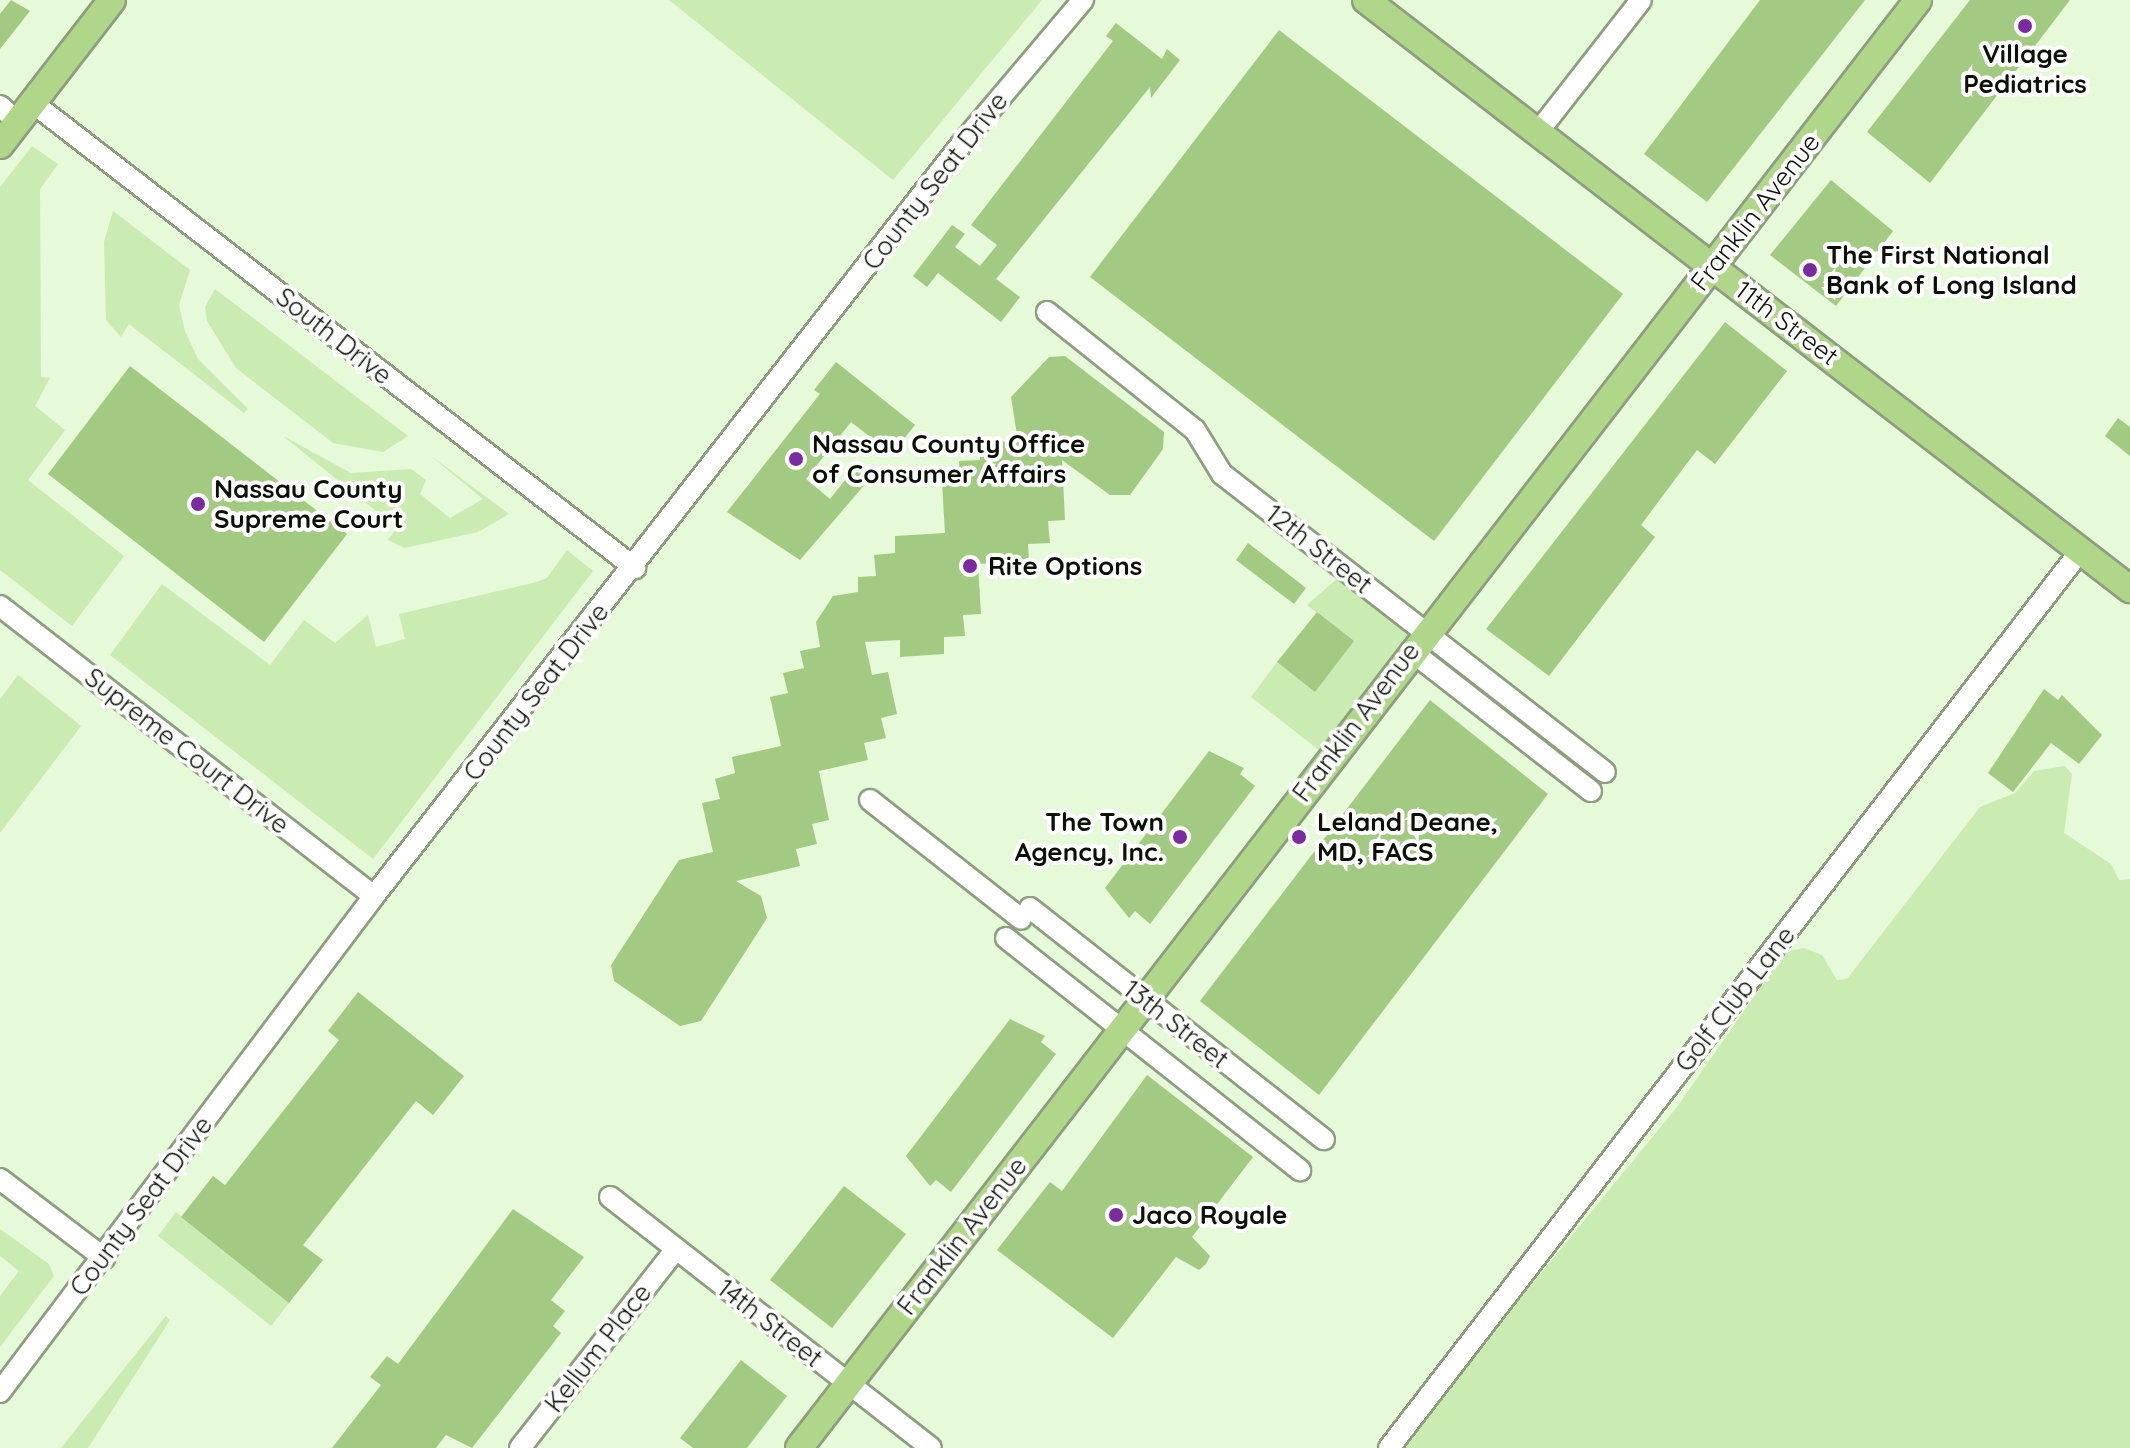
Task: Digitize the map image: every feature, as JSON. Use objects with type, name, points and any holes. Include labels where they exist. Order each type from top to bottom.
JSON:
[{"type":"main road","points":[[0,145],[17,110],[112,0]]},
{"type":"main road","name":"11th Street","points":[[1366,0],[2130,589]]},
{"type":"main road","name":"Franklin Avenue","points":[[799,1448],[1418,641],[1918,0]]},
{"type":"street","name":"County Seat Drive","points":[[0,1392],[374,896],[635,568],[963,142],[1083,0]]},
{"type":"street","points":[[1538,132],[1641,0]]},
{"type":"street","name":"South Drive","points":[[17,110],[635,568]]},
{"type":"street","name":"12th Street","points":[[1047,312],[1195,430],[1222,474],[1591,791]]},
{"type":"street","name":"Golf Club Lane","points":[[1389,1448],[2081,550]]},
{"type":"street","name":"Supreme Court Drive","points":[[0,606],[374,896]]},
{"type":"street","name":"12th Street","points":[[1418,641],[1605,772]]},
{"type":"street","name":"13th Street","points":[[870,800],[1145,999],[1324,1139]]},
{"type":"street","points":[[1006,938],[1300,1170]]},
{"type":"street","points":[[0,1179],[104,1258]]},
{"type":"street","name":"14th Street","points":[[610,1197],[931,1448]]},
{"type":"street","name":"Kellum Place","points":[[520,1448],[676,1249]]},
{"type":"green space","points":[[669,0],[1042,0],[893,180]]},
{"type":"green space","points":[[32,146],[58,164],[40,189],[41,377],[50,378],[35,406],[65,430],[28,480],[124,556],[72,626],[0,570],[0,187]]},
{"type":"green space","points":[[113,211],[190,270],[179,305],[185,331],[198,359],[248,409],[244,413],[129,324],[121,337],[106,320],[104,242]]},
{"type":"green space","points":[[215,289],[408,436],[383,452],[333,443],[236,368],[207,321],[205,307]]},
{"type":"green space","points":[[283,436],[351,473],[411,469],[426,480],[420,494],[450,518],[483,499],[431,456],[509,514],[478,532],[404,548],[388,540],[397,528]]},
{"type":"green space","points":[[567,550],[593,571],[373,859],[110,655],[162,584],[270,665],[304,620],[335,643],[368,615],[376,647],[405,639],[399,614],[547,578]]},
{"type":"green space","points":[[1347,570],[1426,631],[1329,758],[1251,697],[1277,662],[1315,691],[1352,640],[1307,605]]},
{"type":"green space","points":[[18,675],[81,726],[0,833],[0,699]]},
{"type":"green space","points":[[2065,766],[2072,774],[2064,833],[2111,864],[2119,880],[2130,879],[2130,1448],[1398,1448],[1677,1107],[1785,952],[1804,948],[1822,955],[1837,980],[1847,979],[1980,807],[2015,793],[2034,771]]},
{"type":"green space","points":[[176,1212],[289,1303],[271,1326],[158,1236]]},
{"type":"green space","points":[[0,1229],[49,1264],[54,1276],[0,1347],[0,1296],[19,1271],[0,1256]]},
{"type":"green space","points":[[166,1316],[170,1320],[88,1448],[61,1448]]},
{"type":"building","points":[[11,0],[30,11],[0,49],[0,14]]},
{"type":"building","points":[[1760,0],[1865,0],[1707,202],[1644,154]]},
{"type":"building","points":[[1970,0],[2070,0],[1930,183],[1867,132]]},
{"type":"building","points":[[1116,23],[1162,59],[1167,49],[1180,60],[1151,98],[1150,87],[996,279],[1020,297],[1001,322],[938,273],[927,287],[913,276],[952,225],[965,234],[955,247],[980,266],[997,245],[971,225],[1113,41],[1106,36]]},
{"type":"building","points":[[1279,30],[1623,294],[1434,541],[1090,277]]},
{"type":"building","points":[[1831,180],[1893,231],[1836,306],[1770,255]]},
{"type":"building","points":[[1725,322],[1787,371],[1715,464],[1697,450],[1641,525],[1655,537],[1549,676],[1486,629]]},
{"type":"building","points":[[1065,356],[1164,432],[1163,449],[1130,495],[1110,495],[1062,460],[1065,520],[1048,521],[1050,543],[1028,544],[1029,561],[978,564],[981,614],[963,615],[965,636],[944,637],[944,654],[900,657],[900,640],[865,642],[872,675],[888,672],[897,714],[881,718],[886,738],[864,743],[868,760],[819,771],[829,820],[812,824],[817,844],[796,849],[800,866],[736,881],[761,896],[767,918],[701,1021],[680,1026],[614,981],[611,965],[679,860],[713,852],[702,803],[720,799],[715,779],[735,773],[732,757],[781,746],[770,697],[788,693],[783,673],[804,668],[800,651],[820,647],[816,622],[833,596],[858,592],[858,577],[876,576],[874,555],[895,553],[895,536],[945,533],[942,483],[960,482],[959,461],[980,460],[979,443],[1018,441],[1011,397],[1049,357]]},
{"type":"building","name":"Nassau County Office of Consumer Affairs","points":[[836,362],[915,425],[892,454],[851,422],[806,479],[830,499],[858,464],[873,475],[800,560],[727,512],[820,394],[814,390]]},
{"type":"building","name":"Nassau County Supreme Court","points":[[130,366],[347,534],[264,642],[48,474]]},
{"type":"building","points":[[2118,418],[2130,427],[2130,456],[2105,436]]},
{"type":"building","points":[[1248,543],[1306,588],[1294,604],[1236,560]]},
{"type":"building","points":[[1317,612],[1354,641],[1315,692],[1277,662]]},
{"type":"building","points":[[2044,689],[2058,700],[2062,695],[2102,735],[2079,764],[2051,743],[2013,792],[1988,773]]},
{"type":"building","points":[[1430,700],[1548,794],[1319,1095],[1200,1001]]},
{"type":"building","name":"The Town Agency, Inc.","points":[[1209,751],[1244,768],[1240,774],[1255,786],[1150,924],[1135,911],[1129,918],[1105,888]]},
{"type":"building","points":[[358,992],[464,1076],[433,1115],[416,1101],[303,1245],[323,1260],[289,1303],[181,1217],[213,1176],[225,1185],[339,1040],[328,1031]]},
{"type":"building","points":[[1010,1019],[1045,1036],[1041,1042],[1056,1054],[951,1192],[936,1180],[930,1186],[906,1156]]},
{"type":"building","name":"Jaco Royale","points":[[1147,1075],[1253,1157],[1192,1237],[1210,1256],[1206,1264],[1199,1270],[1176,1257],[1113,1338],[997,1250],[1050,1182],[1062,1191]]},
{"type":"building","points":[[844,1186],[906,1234],[832,1328],[770,1280]]},
{"type":"building","points":[[513,1209],[584,1257],[551,1300],[565,1311],[553,1326],[561,1333],[472,1448],[446,1435],[436,1448],[332,1448],[381,1385],[370,1377],[387,1356],[398,1364]]},
{"type":"building","points":[[741,1360],[787,1396],[747,1448],[693,1448],[680,1438]]},
{"type":"place","name":"Village Pediatrics","points":[[2025,26]]},
{"type":"place","name":"The First National Bank of Long Island","points":[[1810,270]]},
{"type":"place","name":"Nassau County Office of Consumer Affairs","points":[[796,459]]},
{"type":"place","name":"Nassau County Supreme Court","points":[[198,504]]},
{"type":"place","name":"Rite Options","points":[[970,566]]},
{"type":"place","name":"The Town Agency, Inc.","points":[[1180,837]]},
{"type":"place","name":"Leland Deane, MD, FACS","points":[[1299,837]]},
{"type":"place","name":"Jaco Royale","points":[[1116,1215]]}]
